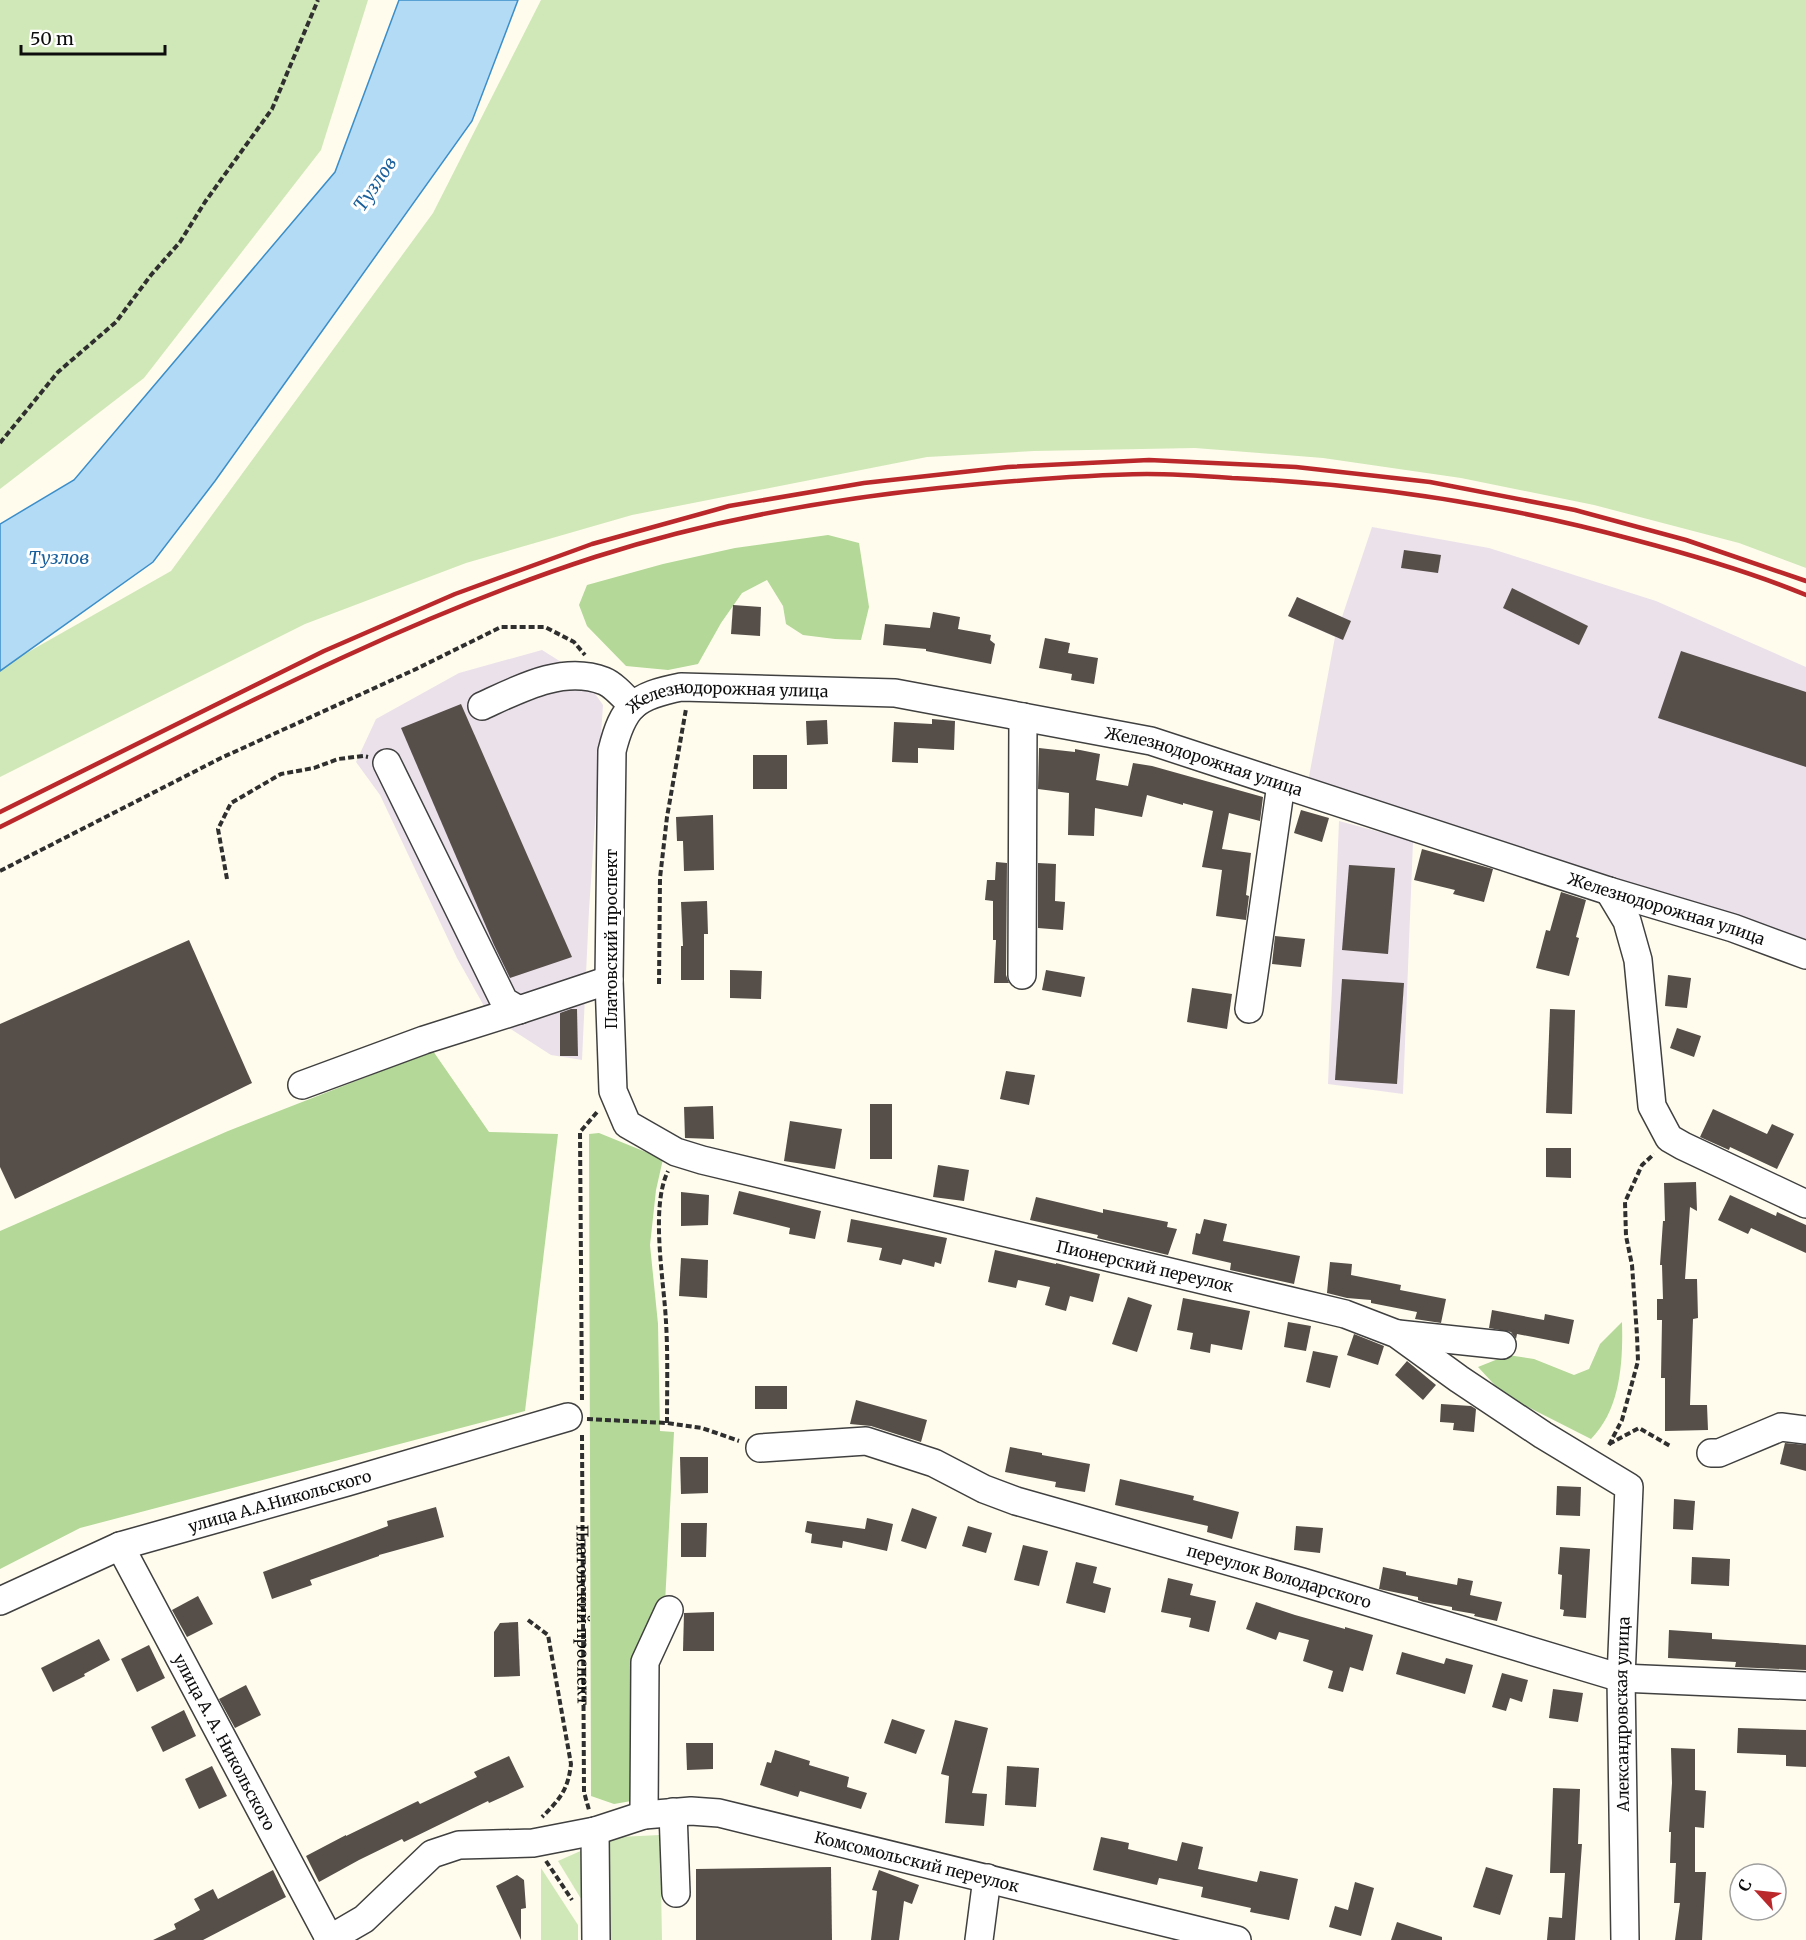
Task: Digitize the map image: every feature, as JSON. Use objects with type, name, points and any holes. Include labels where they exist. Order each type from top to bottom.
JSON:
[{"type":"street","points":[[482,706],[531,684],[573,675],[606,681],[633,706]]},
{"type":"street","name":"Железнодорожная улица","points":[[612,751],[618,727],[633,706],[653,693],[681,687],[895,693],[1151,741],[1608,891],[1733,928],[1806,955]]},
{"type":"street","points":[[1022,975],[1023,717]]},
{"type":"street","name":"Платовский проспект","points":[[612,751],[609,980],[613,1091],[627,1124]]},
{"type":"street","points":[[387,763],[504,1000],[519,1010]]},
{"type":"street","points":[[1248,1009],[1281,784]]},
{"type":"street","points":[[1608,891],[1627,921],[1638,960],[1652,1106],[1669,1138],[1806,1204]]},
{"type":"street","points":[[302,1085],[424,1040],[609,980]]},
{"type":"street","name":"Пионерский переулок","points":[[627,1124],[676,1152],[702,1160],[1345,1314],[1397,1334],[1477,1391],[1629,1487]]},
{"type":"street","points":[[1397,1334],[1502,1345]]},
{"type":"street","name":"улица А.А.Никольского","points":[[0,1601],[120,1546],[347,1482],[575,1427]]},
{"type":"street","points":[[1711,1453],[1719,1453],[1781,1427],[1806,1430]]},
{"type":"street","name":"переулок Володарского","points":[[760,1448],[866,1441],[934,1463],[984,1489],[1016,1501],[1302,1582],[1621,1678],[1806,1686]]},
{"type":"street","name":"Александровская улица","points":[[1625,1940],[1621,1678],[1629,1487]]},
{"type":"street","name":"улица А. А. Никольского","points":[[120,1546],[328,1939]]},
{"type":"street","points":[[644,1815],[645,1662],[669,1610]]},
{"type":"street","name":"Комсомольский переулок","points":[[328,1939],[364,1919],[432,1854],[459,1845],[536,1832],[595,1832],[644,1815],[690,1810],[719,1813],[1235,1940]]},
{"type":"street","points":[[673,1812],[676,1893]]},
{"type":"street","points":[[595,1832],[596,1937]]},
{"type":"street","points":[[979,1940],[987,1878]]},
{"type":"path","points":[[0,443],[58,372],[116,322],[151,275],[180,242],[205,202],[272,109],[318,0]]},
{"type":"path","points":[[0,871],[221,758],[414,670],[501,627],[545,627],[574,642],[606,681]]},
{"type":"path","points":[[659,984],[660,878],[669,805],[691,687]]},
{"type":"path","points":[[227,879],[218,829],[231,803],[281,774],[314,768],[338,759],[363,756],[387,763]]},
{"type":"path","points":[[580,1132],[582,1394]]},
{"type":"path","points":[[1670,1446],[1639,1428],[1609,1445],[1622,1420],[1638,1360],[1632,1265],[1626,1236],[1624,1202],[1642,1165],[1651,1155],[1679,1144]]},
{"type":"path","points":[[667,1424],[666,1322],[659,1225],[662,1182],[676,1152]]},
{"type":"path","points":[[575,1427],[667,1424],[702,1428],[760,1448]]},
{"type":"path","name":"Платовский проспект","points":[[575,1427],[584,1792]]},
{"type":"path","points":[[528,1620],[548,1635],[571,1764],[569,1783],[536,1832],[596,1937]]},
{"type":"shaded area","points":[[1372,527],[1489,548],[1656,601],[1806,667],[1806,947],[1308,782],[1335,637],[1288,616],[1297,597],[1342,617]]},
{"type":"shaded area","points":[[542,650],[582,675],[603,705],[589,910],[582,1060],[551,1055],[489,1015],[457,958],[380,795],[356,762],[376,719],[459,673]]},
{"type":"shaded area","points":[[1339,821],[1413,841],[1403,1094],[1328,1084]]},
{"type":"green space","points":[[0,0],[368,0],[321,150],[144,378],[0,489]]},
{"type":"green space","points":[[541,0],[1806,0],[1806,568],[1739,543],[1594,505],[1461,478],[1323,458],[1195,448],[1034,451],[927,457],[632,515],[466,563],[305,624],[0,777],[0,668],[171,571],[433,213]]},
{"type":"green space","points":[[828,535],[859,543],[869,607],[861,640],[803,635],[786,624],[783,606],[767,580],[742,593],[721,623],[698,664],[668,670],[626,666],[587,626],[579,605],[587,585],[663,564],[735,548]]},
{"type":"green space","points":[[433,1051],[489,1132],[558,1134],[525,1411],[80,1528],[0,1569],[0,1231],[228,1131]]},
{"type":"green space","points":[[599,1133],[663,1159],[656,1190],[650,1245],[658,1324],[660,1431],[674,1432],[665,1603],[637,1800],[614,1804],[591,1796],[589,1134]]},
{"type":"green space","points":[[1622,1322],[1622,1353],[1618,1384],[1609,1414],[1591,1439],[1504,1395],[1478,1367],[1508,1355],[1534,1359],[1574,1375],[1589,1369],[1600,1344]]},
{"type":"green space","points":[[660,1835],[662,1940],[600,1940],[598,1838]]},
{"type":"green space","points":[[585,1849],[583,1902],[558,1861]]},
{"type":"green space","points":[[541,1868],[578,1925],[578,1940],[541,1940]]},
{"type":"water","name":"Тузлов","points":[[399,0],[518,0],[472,121],[215,481],[153,562],[0,671],[0,524],[74,480],[335,172]]},
{"type":"building","points":[[1404,550],[1441,555],[1438,573],[1401,568]]},
{"type":"building","points":[[1512,588],[1588,626],[1579,645],[1503,608]]},
{"type":"building","points":[[1297,597],[1351,621],[1343,640],[1288,616]]},
{"type":"building","points":[[733,605],[761,607],[760,636],[731,634]]},
{"type":"building","points":[[933,612],[960,617],[958,629],[991,635],[990,640],[995,644],[991,664],[926,651],[926,649],[883,645],[885,624],[930,628]]},
{"type":"building","points":[[1045,638],[1070,643],[1068,653],[1098,658],[1094,684],[1071,680],[1072,674],[1039,668]]},
{"type":"building","points":[[1681,651],[1806,692],[1806,767],[1658,718]]},
{"type":"building","points":[[461,704],[572,957],[510,978],[401,728]]},
{"type":"building","points":[[932,719],[955,721],[954,750],[918,748],[918,763],[892,762],[894,722],[932,724]]},
{"type":"building","points":[[827,720],[828,744],[807,745],[806,721]]},
{"type":"building","points":[[1039,748],[1075,752],[1075,749],[1100,754],[1096,780],[1128,786],[1133,763],[1152,766],[1263,797],[1260,821],[1229,813],[1222,849],[1251,853],[1246,895],[1249,896],[1246,920],[1216,916],[1222,870],[1202,867],[1213,811],[1147,795],[1142,817],[1095,808],[1094,836],[1068,835],[1069,793],[1038,789]]},
{"type":"building","points":[[753,755],[787,755],[787,789],[753,789]]},
{"type":"building","points":[[1301,810],[1329,818],[1322,842],[1294,833]]},
{"type":"building","points":[[713,815],[714,870],[684,871],[683,841],[677,841],[676,817]]},
{"type":"building","points":[[1422,849],[1493,869],[1484,902],[1453,894],[1455,890],[1414,880]]},
{"type":"building","points":[[996,862],[1007,863],[1006,975],[1009,983],[994,983],[996,940],[993,940],[993,901],[985,900],[987,880],[995,880]]},
{"type":"building","points":[[1038,863],[1056,864],[1055,901],[1065,902],[1063,930],[1038,928]]},
{"type":"building","points":[[1349,865],[1395,868],[1388,954],[1342,950]]},
{"type":"building","points":[[1561,892],[1586,900],[1569,976],[1536,968],[1546,930],[1550,931]]},
{"type":"building","points":[[707,901],[708,934],[704,934],[704,980],[681,980],[681,946],[683,946],[681,902]]},
{"type":"building","points":[[1275,936],[1305,939],[1301,967],[1272,964]]},
{"type":"building","points":[[189,940],[252,1083],[15,1199],[0,1167],[0,1024]]},
{"type":"building","points":[[730,970],[762,971],[761,999],[730,998]]},
{"type":"building","points":[[1046,970],[1085,977],[1081,997],[1042,990]]},
{"type":"building","points":[[1668,975],[1691,978],[1687,1008],[1665,1006]]},
{"type":"building","points":[[1342,979],[1404,983],[1397,1084],[1335,1080]]},
{"type":"building","points":[[1192,988],[1232,994],[1227,1029],[1187,1022]]},
{"type":"building","points":[[577,1009],[578,1056],[560,1056],[560,1013]]},
{"type":"building","points":[[1550,1009],[1575,1010],[1572,1114],[1546,1113]]},
{"type":"building","points":[[1677,1028],[1701,1036],[1694,1057],[1670,1048]]},
{"type":"building","points":[[1006,1071],[1035,1075],[1029,1105],[1000,1099]]},
{"type":"building","points":[[870,1104],[892,1104],[892,1159],[870,1159]]},
{"type":"building","points":[[713,1106],[714,1139],[685,1138],[684,1107]]},
{"type":"building","points":[[1713,1109],[1767,1134],[1772,1124],[1794,1134],[1777,1169],[1730,1147],[1729,1150],[1700,1137]]},
{"type":"building","points":[[790,1121],[842,1129],[835,1169],[784,1161]]},
{"type":"building","points":[[1546,1148],[1571,1148],[1571,1178],[1546,1177]]},
{"type":"building","points":[[938,1165],[969,1170],[964,1201],[933,1197]]},
{"type":"building","points":[[1696,1182],[1697,1211],[1690,1207],[1685,1279],[1697,1279],[1698,1318],[1693,1319],[1690,1405],[1707,1405],[1708,1430],[1665,1431],[1665,1378],[1661,1378],[1662,1320],[1657,1320],[1657,1299],[1663,1299],[1662,1265],[1660,1265],[1663,1221],[1665,1221],[1664,1183]]},
{"type":"building","points":[[739,1191],[821,1211],[815,1239],[789,1234],[790,1228],[733,1214]]},
{"type":"building","points":[[681,1192],[709,1195],[708,1225],[681,1226]]},
{"type":"building","points":[[1730,1195],[1776,1216],[1777,1212],[1806,1225],[1806,1253],[1751,1228],[1748,1234],[1718,1220]]},
{"type":"building","points":[[1036,1197],[1103,1213],[1103,1209],[1168,1222],[1167,1227],[1177,1229],[1168,1255],[1097,1238],[1098,1235],[1030,1220]]},
{"type":"building","points":[[851,1219],[947,1238],[941,1264],[935,1262],[934,1267],[903,1259],[901,1265],[879,1260],[882,1248],[847,1242]]},
{"type":"building","points":[[1204,1219],[1227,1224],[1223,1241],[1300,1256],[1294,1284],[1230,1270],[1231,1263],[1192,1254],[1196,1233],[1200,1234]]},
{"type":"building","points":[[995,1250],[1100,1274],[1093,1302],[1070,1296],[1066,1311],[1045,1305],[1050,1287],[1018,1280],[1016,1288],[988,1282]]},
{"type":"building","points":[[681,1258],[708,1260],[707,1298],[679,1296]]},
{"type":"building","points":[[1330,1262],[1352,1264],[1351,1275],[1401,1285],[1400,1290],[1446,1299],[1441,1323],[1415,1319],[1417,1312],[1371,1303],[1371,1300],[1327,1293]]},
{"type":"building","points":[[1128,1297],[1152,1305],[1137,1352],[1112,1344]]},
{"type":"building","points":[[1183,1298],[1250,1311],[1242,1350],[1211,1344],[1210,1353],[1190,1349],[1193,1333],[1177,1330]]},
{"type":"building","points":[[1492,1310],[1544,1320],[1545,1314],[1574,1320],[1569,1344],[1517,1334],[1516,1339],[1511,1332],[1489,1328]]},
{"type":"building","points":[[1288,1322],[1311,1326],[1306,1351],[1284,1347]]},
{"type":"building","points":[[1354,1334],[1384,1346],[1378,1365],[1347,1355]]},
{"type":"building","points":[[1313,1351],[1338,1356],[1330,1388],[1306,1382]]},
{"type":"building","points":[[1407,1361],[1436,1385],[1423,1400],[1395,1375]]},
{"type":"building","points":[[755,1386],[787,1386],[787,1409],[755,1409]]},
{"type":"building","points":[[856,1400],[927,1420],[921,1442],[871,1426],[850,1424]]},
{"type":"building","points":[[1441,1404],[1471,1406],[1476,1409],[1474,1432],[1453,1430],[1454,1423],[1440,1422]]},
{"type":"building","points":[[1785,1443],[1806,1445],[1806,1471],[1780,1464]]},
{"type":"building","points":[[1010,1447],[1090,1464],[1085,1492],[1055,1487],[1056,1482],[1005,1472]]},
{"type":"building","points":[[680,1457],[708,1457],[708,1493],[681,1494]]},
{"type":"building","points":[[1120,1479],[1194,1496],[1193,1500],[1239,1512],[1232,1539],[1207,1532],[1208,1526],[1115,1505]]},
{"type":"building","points":[[1557,1486],[1581,1487],[1580,1516],[1556,1515]]},
{"type":"building","points":[[1674,1499],[1695,1501],[1693,1530],[1673,1529]]},
{"type":"building","points":[[436,1507],[444,1537],[379,1555],[310,1580],[312,1585],[272,1599],[263,1572],[388,1526],[387,1521]]},
{"type":"building","points":[[912,1508],[937,1517],[926,1549],[901,1541]]},
{"type":"building","points":[[867,1518],[893,1524],[887,1551],[843,1541],[842,1548],[811,1543],[812,1534],[805,1532],[807,1521],[865,1529]]},
{"type":"building","points":[[681,1523],[707,1523],[706,1557],[681,1557]]},
{"type":"building","points":[[968,1526],[992,1533],[986,1553],[962,1546]]},
{"type":"building","points":[[1296,1526],[1323,1528],[1320,1553],[1294,1550]]},
{"type":"building","points":[[1023,1545],[1048,1551],[1039,1586],[1014,1580]]},
{"type":"building","points":[[1560,1547],[1590,1549],[1586,1618],[1563,1616],[1564,1610],[1560,1609],[1562,1575],[1558,1574]]},
{"type":"building","points":[[1692,1557],[1730,1559],[1729,1586],[1691,1584]]},
{"type":"building","points":[[1076,1562],[1097,1567],[1093,1583],[1111,1588],[1105,1613],[1066,1603]]},
{"type":"building","points":[[1383,1567],[1406,1572],[1406,1575],[1457,1585],[1458,1578],[1473,1581],[1470,1595],[1502,1602],[1497,1621],[1452,1610],[1452,1607],[1423,1602],[1418,1600],[1418,1597],[1379,1589]]},
{"type":"building","points":[[1168,1578],[1193,1584],[1190,1595],[1216,1601],[1209,1632],[1189,1627],[1191,1618],[1161,1612]]},
{"type":"building","points":[[198,1596],[213,1624],[187,1637],[172,1610]]},
{"type":"building","points":[[1256,1602],[1295,1615],[1373,1635],[1363,1671],[1350,1667],[1343,1692],[1328,1688],[1333,1671],[1303,1661],[1309,1640],[1279,1632],[1276,1640],[1246,1629]]},
{"type":"building","points":[[714,1612],[714,1651],[683,1651],[684,1613]]},
{"type":"building","points":[[518,1622],[520,1676],[494,1677],[494,1632],[500,1623]]},
{"type":"building","points":[[1669,1630],[1712,1633],[1712,1639],[1806,1645],[1806,1670],[1735,1667],[1736,1662],[1668,1658]]},
{"type":"building","points":[[99,1639],[110,1660],[53,1692],[41,1668]]},
{"type":"building","points":[[149,1645],[165,1678],[137,1692],[121,1659]]},
{"type":"building","points":[[1402,1652],[1444,1664],[1446,1658],[1473,1665],[1465,1694],[1396,1674]]},
{"type":"building","points":[[1502,1673],[1528,1680],[1522,1702],[1510,1698],[1506,1711],[1492,1707]]},
{"type":"building","points":[[246,1685],[261,1715],[235,1728],[219,1699]]},
{"type":"building","points":[[1553,1689],[1583,1693],[1578,1722],[1549,1718]]},
{"type":"building","points":[[184,1710],[196,1736],[163,1752],[151,1727]]},
{"type":"building","points":[[892,1719],[925,1730],[916,1754],[884,1743]]},
{"type":"building","points":[[955,1720],[988,1728],[972,1793],[987,1794],[984,1826],[945,1823],[949,1776],[941,1774]]},
{"type":"building","points":[[1738,1728],[1806,1730],[1806,1767],[1786,1766],[1786,1755],[1737,1753]]},
{"type":"building","points":[[686,1743],[713,1743],[713,1769],[687,1770]]},
{"type":"building","points":[[1671,1748],[1695,1749],[1695,1790],[1706,1791],[1704,1828],[1695,1827],[1695,1872],[1706,1872],[1702,1940],[1675,1940],[1680,1903],[1674,1903],[1676,1863],[1670,1863]]},
{"type":"building","points":[[775,1750],[810,1761],[809,1765],[849,1777],[847,1787],[867,1793],[861,1809],[800,1791],[798,1797],[760,1785],[767,1762],[771,1763]]},
{"type":"building","points":[[509,1756],[524,1787],[489,1803],[488,1801],[404,1842],[402,1839],[319,1882],[306,1856],[418,1801],[420,1804],[477,1777],[474,1772]]},
{"type":"building","points":[[212,1766],[227,1796],[199,1809],[185,1779]]},
{"type":"building","points":[[1007,1766],[1039,1768],[1036,1807],[1005,1805]]},
{"type":"building","points":[[1553,1788],[1580,1789],[1578,1844],[1582,1844],[1575,1940],[1547,1940],[1549,1917],[1562,1918],[1565,1873],[1550,1873]]},
{"type":"building","points":[[1101,1837],[1129,1843],[1128,1849],[1177,1861],[1182,1842],[1203,1847],[1198,1869],[1257,1882],[1260,1871],[1298,1879],[1289,1920],[1250,1912],[1251,1908],[1201,1897],[1203,1887],[1159,1878],[1157,1885],[1093,1870]]},
{"type":"building","points":[[831,1867],[832,1940],[696,1940],[696,1869]]},
{"type":"building","points":[[1486,1867],[1513,1875],[1500,1915],[1473,1907]]},
{"type":"building","points":[[273,1870],[286,1897],[203,1940],[153,1940],[176,1929],[174,1924],[200,1910],[194,1899],[213,1889],[218,1899]]},
{"type":"building","points":[[879,1870],[919,1885],[912,1904],[904,1901],[899,1940],[871,1940],[877,1891],[872,1890]]},
{"type":"building","points":[[517,1875],[524,1880],[526,1908],[521,1909],[521,1940],[496,1886]]},
{"type":"building","points":[[1355,1882],[1374,1888],[1361,1936],[1329,1927],[1335,1906],[1348,1910]]},
{"type":"building","points":[[1397,1922],[1442,1937],[1442,1940],[1391,1940]]},
{"type":"railway","points":[[0,812],[324,651],[455,594],[592,544],[729,506],[864,483],[1008,467],[1149,460],[1296,467],[1430,482],[1575,510],[1686,540],[1806,581]]},
{"type":"railway","points":[[0,827],[367,646],[518,584],[595,557],[680,533],[809,506],[896,493],[1043,479],[1147,474],[1334,485],[1485,506],[1585,527],[1721,564],[1806,595]]}]
